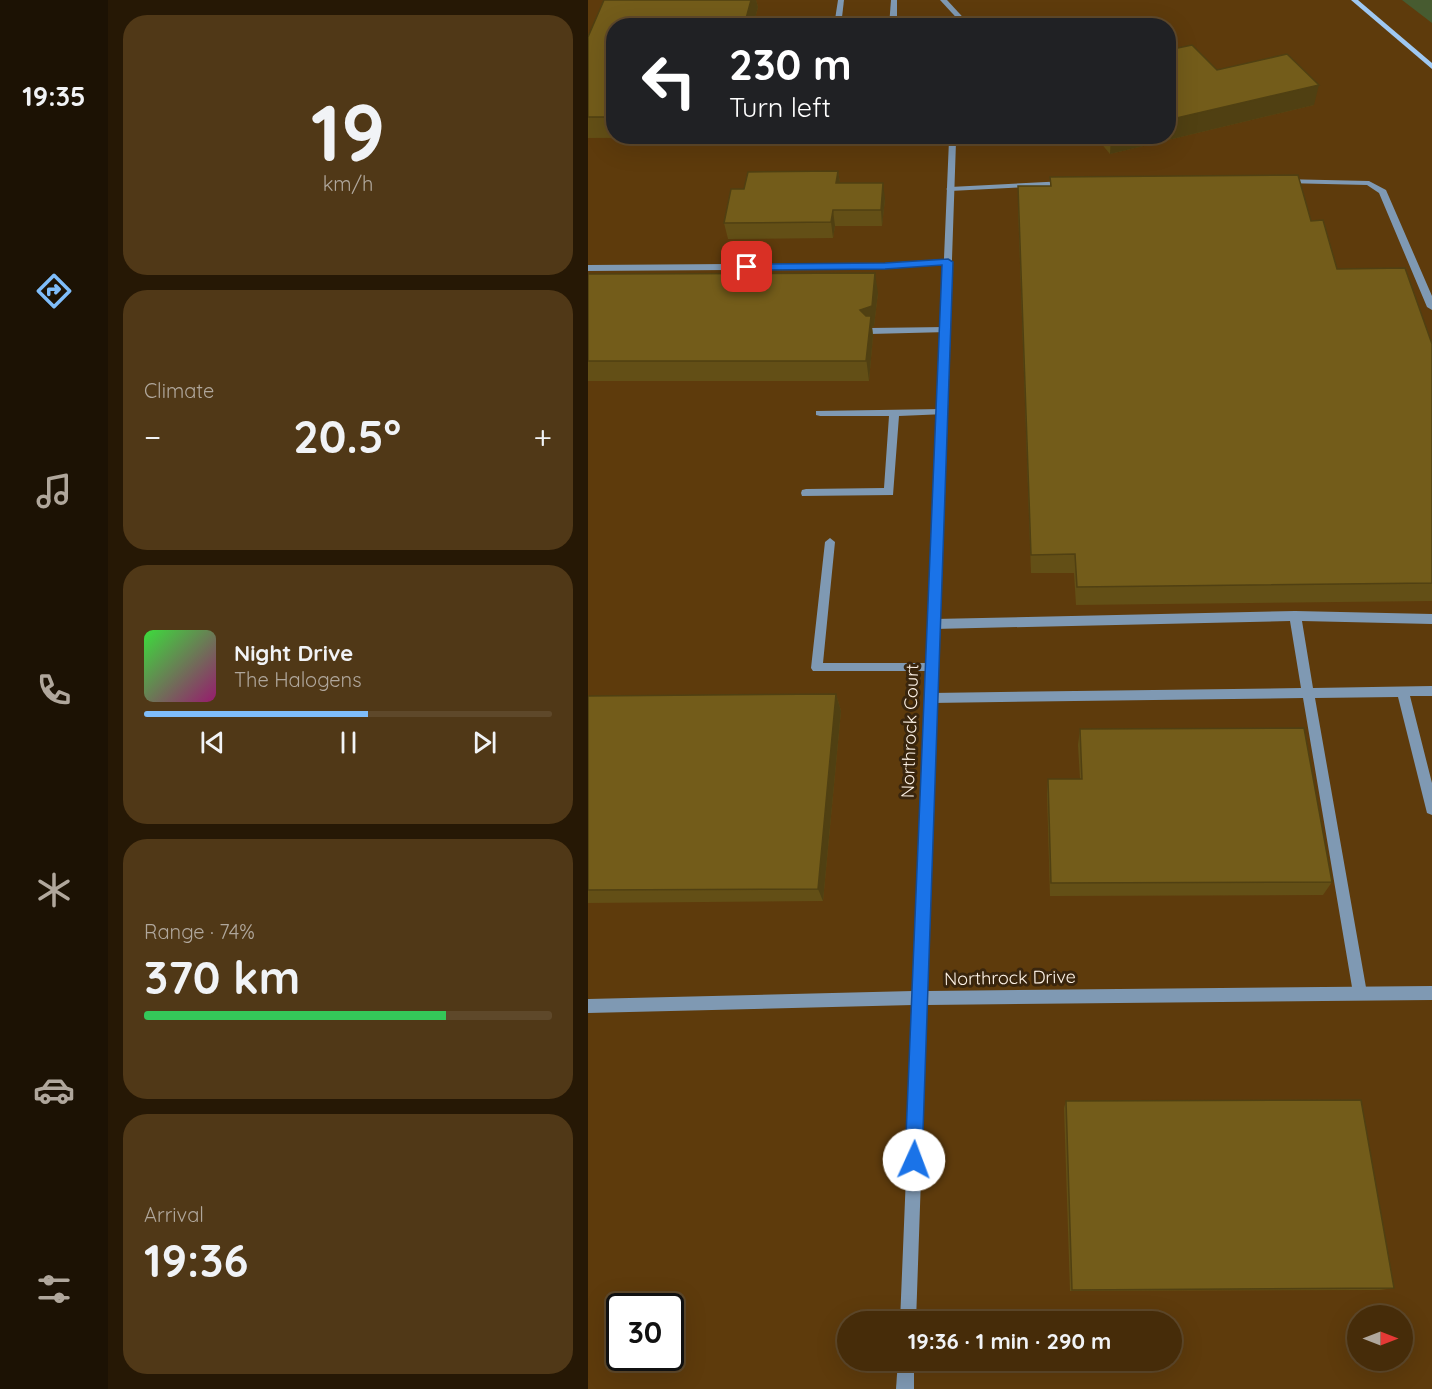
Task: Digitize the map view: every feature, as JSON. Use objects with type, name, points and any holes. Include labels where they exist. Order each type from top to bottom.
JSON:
[{"type":"main road","points":[[1354,0],[1432,67]]},
{"type":"street","points":[[838,18],[841,0]]},
{"type":"street","points":[[893,18],[894,0]]},
{"type":"street","points":[[943,0],[960,18]]},
{"type":"street","name":"Northrock Court","points":[[908,1311],[953,144]]},
{"type":"street","points":[[1275,181],[1369,183],[1383,192],[1432,308]]},
{"type":"street","points":[[950,189],[1075,183]]},
{"type":"street","points":[[588,268],[885,266],[948,262]]},
{"type":"street","points":[[870,331],[945,330]]},
{"type":"street","points":[[806,493],[889,492],[894,412]]},
{"type":"street","points":[[820,413],[942,412]]},
{"type":"street","points":[[830,542],[817,668],[932,668]]},
{"type":"street","points":[[1295,616],[1360,993]]},
{"type":"street","points":[[934,624],[1295,616],[1432,619]]},
{"type":"street","points":[[931,698],[1432,691]]},
{"type":"street","points":[[1402,692],[1432,809]]},
{"type":"street","name":"Northrock Drive","points":[[588,1006],[920,998],[1432,993]]},
{"type":"street","points":[[905,1389],[906,1371]]},
{"type":"green space","points":[[1402,0],[1432,0],[1432,23]]},
{"type":"building","points":[[604,0],[751,0],[746,18],[606,18],[606,117],[588,117],[588,37]]},
{"type":"building","points":[[1192,45],[1217,70],[1287,54],[1319,85],[1176,118],[1176,48]]},
{"type":"building","points":[[838,171],[836,183],[883,183],[881,210],[833,210],[831,222],[724,223],[731,189],[744,189],[748,172]]},
{"type":"building","points":[[1298,175],[1311,221],[1323,220],[1337,269],[1405,268],[1432,344],[1432,583],[1077,587],[1075,554],[1031,555],[1018,186],[1051,186],[1050,177]]},
{"type":"building","points":[[875,273],[872,306],[860,310],[866,316],[871,316],[866,361],[588,361],[588,274]]},
{"type":"building","points":[[836,694],[818,889],[588,890],[588,696]]},
{"type":"building","points":[[1304,728],[1332,882],[1051,883],[1048,779],[1082,779],[1080,729]]},
{"type":"building","points":[[1361,1100],[1394,1288],[1072,1290],[1066,1101]]},
{"type":"route","points":[[747,267],[885,266],[948,262],[914,1160]]}]
